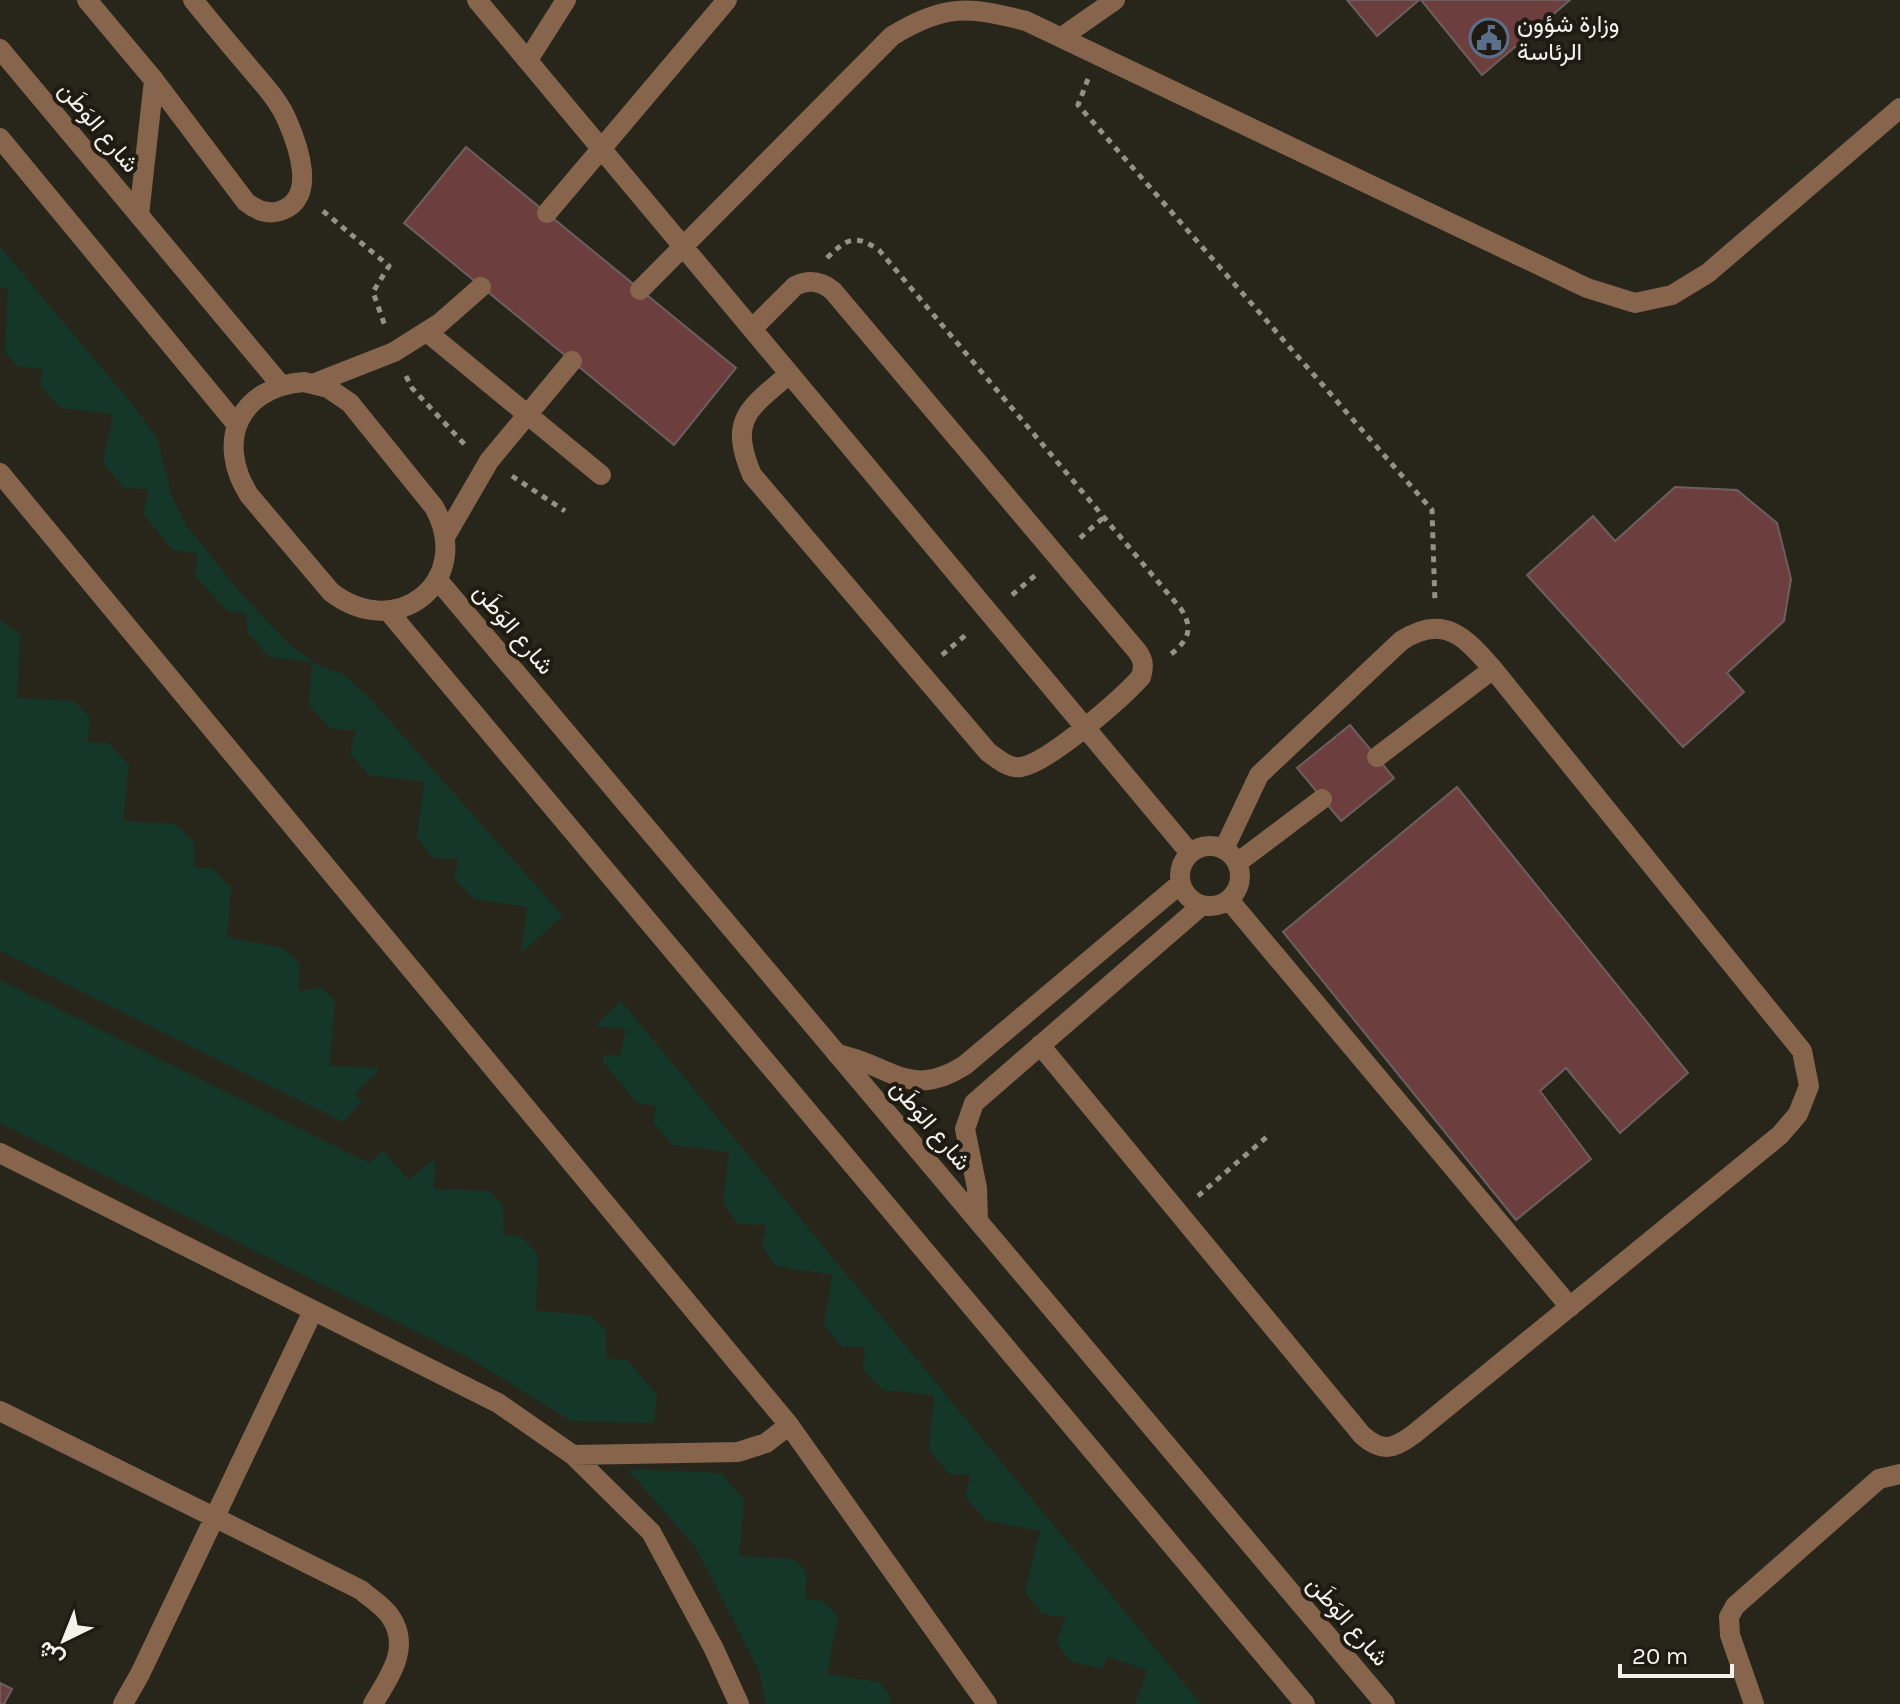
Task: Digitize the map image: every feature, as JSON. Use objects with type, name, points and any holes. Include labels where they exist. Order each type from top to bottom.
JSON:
[{"type":"street","points":[[87,0],[154,80],[253,208],[272,213],[285,210],[295,203],[300,192],[302,171],[287,118],[272,94],[193,0]]},
{"type":"street","points":[[477,0],[1190,853]]},
{"type":"street","points":[[528,60],[566,0]]},
{"type":"street","points":[[547,213],[727,0]]},
{"type":"street","points":[[1062,37],[1091,7],[1115,0]]},
{"type":"street","points":[[640,290],[892,36],[916,21],[949,11],[982,10],[1026,21],[1587,288],[1635,303],[1672,295],[1708,273],[1900,108]]},
{"type":"street","name":"شارع الوَطَن","points":[[0,49],[281,385]]},
{"type":"street","points":[[139,215],[154,80]]},
{"type":"street","points":[[0,138],[237,425]]},
{"type":"street","points":[[752,329],[795,286],[803,282],[819,282],[833,291],[1137,651],[1143,659],[1141,677],[1084,727],[1035,763],[1018,768],[995,757],[752,475],[740,436],[746,417],[758,401],[788,375]]},
{"type":"street","points":[[315,383],[350,403],[434,507],[445,537],[443,566],[437,579],[416,601],[388,611],[357,608],[331,592],[249,495],[233,461],[233,443],[237,425],[255,400],[281,385],[315,383],[381,358],[427,332],[481,287]]},
{"type":"street","points":[[427,332],[601,475]]},
{"type":"street","points":[[445,537],[489,461],[572,361]]},
{"type":"street","points":[[0,473],[789,1425],[987,1704]]},
{"type":"street","name":"شارع الوَطَن","points":[[437,579],[1385,1704]]},
{"type":"street","points":[[388,611],[1305,1704]]},
{"type":"street","points":[[1040,1045],[1372,1444],[1384,1448],[1400,1444],[1474,1385],[1780,1135],[1798,1114],[1809,1086],[1802,1051],[1493,669],[1457,633],[1435,628],[1417,631],[1401,641],[1259,775],[1231,856],[1240,883],[1229,900],[1210,907],[1191,901],[1180,884],[1180,867],[1190,853],[1206,846],[1231,856]]},
{"type":"street","points":[[1377,757],[1493,669]]},
{"type":"street","points":[[1231,856],[1322,799]]},
{"type":"street","points":[[837,1054],[902,1079],[926,1080],[949,1074],[965,1065],[1180,884]]},
{"type":"street","points":[[1229,900],[1570,1307]]},
{"type":"street","points":[[978,1221],[977,1188],[965,1142],[968,1116],[983,1093],[1201,906]]},
{"type":"street","points":[[0,1153],[498,1403],[573,1455],[651,1532],[713,1647],[739,1704]]},
{"type":"street","points":[[123,1704],[313,1311]]},
{"type":"street","points":[[0,1411],[361,1590],[389,1614],[396,1628],[399,1646],[395,1667],[373,1704]]},
{"type":"street","points":[[573,1455],[738,1452],[766,1443],[789,1425]]},
{"type":"street","points":[[1754,1704],[1730,1635],[1729,1617],[1735,1606],[1879,1479],[1900,1474]]},
{"type":"path","points":[[1098,55],[1078,105],[1432,510],[1435,628]]},
{"type":"path","points":[[803,282],[843,243],[854,238],[879,250],[1187,619],[1189,630],[1182,645],[1141,677]]},
{"type":"path","points":[[1179,1212],[1269,1135]]},
{"type":"green space","points":[[0,247],[138,411],[157,438],[172,497],[187,526],[237,589],[290,645],[319,666],[344,674],[373,702],[563,916],[521,953],[527,907],[474,899],[454,878],[459,859],[433,858],[417,837],[424,782],[369,775],[350,753],[356,731],[329,728],[309,705],[312,662],[270,657],[248,633],[246,613],[228,612],[195,576],[198,554],[173,550],[144,515],[148,490],[123,487],[103,463],[113,414],[61,408],[40,386],[43,369],[18,367],[5,352],[8,288],[0,287]]},
{"type":"green space","points":[[0,620],[20,634],[17,698],[74,701],[90,718],[88,742],[108,743],[129,765],[123,821],[175,824],[194,842],[194,868],[212,868],[231,888],[227,937],[283,948],[300,964],[299,991],[321,988],[335,1000],[330,1066],[381,1068],[354,1094],[362,1101],[343,1122],[0,951]]},
{"type":"green space","points":[[0,980],[369,1163],[383,1151],[409,1180],[435,1158],[434,1189],[489,1191],[503,1205],[504,1235],[520,1236],[538,1254],[536,1311],[590,1315],[606,1330],[606,1359],[627,1360],[657,1395],[654,1423],[571,1421],[474,1361],[0,1123]]},
{"type":"green space","points":[[621,1001],[1201,1704],[1135,1704],[1147,1670],[1107,1657],[1103,1669],[1069,1661],[1057,1642],[1065,1618],[1041,1613],[1025,1592],[1040,1531],[985,1520],[965,1496],[971,1475],[949,1474],[929,1450],[934,1395],[883,1390],[863,1369],[865,1347],[842,1347],[824,1325],[832,1275],[776,1266],[762,1246],[766,1225],[738,1224],[723,1203],[729,1152],[673,1145],[653,1123],[656,1106],[637,1103],[603,1062],[604,1055],[620,1056],[626,1029],[595,1026]]},
{"type":"green space","points":[[627,1469],[721,1473],[744,1500],[739,1556],[793,1559],[807,1572],[805,1599],[823,1601],[838,1616],[827,1674],[880,1682],[891,1698],[890,1704],[766,1704],[759,1671],[696,1548]]},
{"type":"building","points":[[1347,0],[1419,0],[1377,36]]},
{"type":"building","name":"وزارة شؤون الرئاسة","points":[[1421,0],[1570,0],[1482,75]]},
{"type":"building","points":[[466,147],[736,368],[674,445],[404,223]]},
{"type":"building","points":[[1675,487],[1737,490],[1777,523],[1791,579],[1784,621],[1727,673],[1744,692],[1683,747],[1527,575],[1593,516],[1615,541]]},
{"type":"building","points":[[1350,725],[1394,778],[1341,821],[1297,768]]},
{"type":"building","points":[[1457,787],[1688,1073],[1620,1133],[1566,1068],[1540,1091],[1591,1159],[1516,1220],[1283,932]]},
{"type":"building","points":[[0,1683],[12,1689],[4,1704],[0,1704]]},
{"type":"place","name":"وزارة شؤون الرئاسة","points":[[1489,38]]}]
